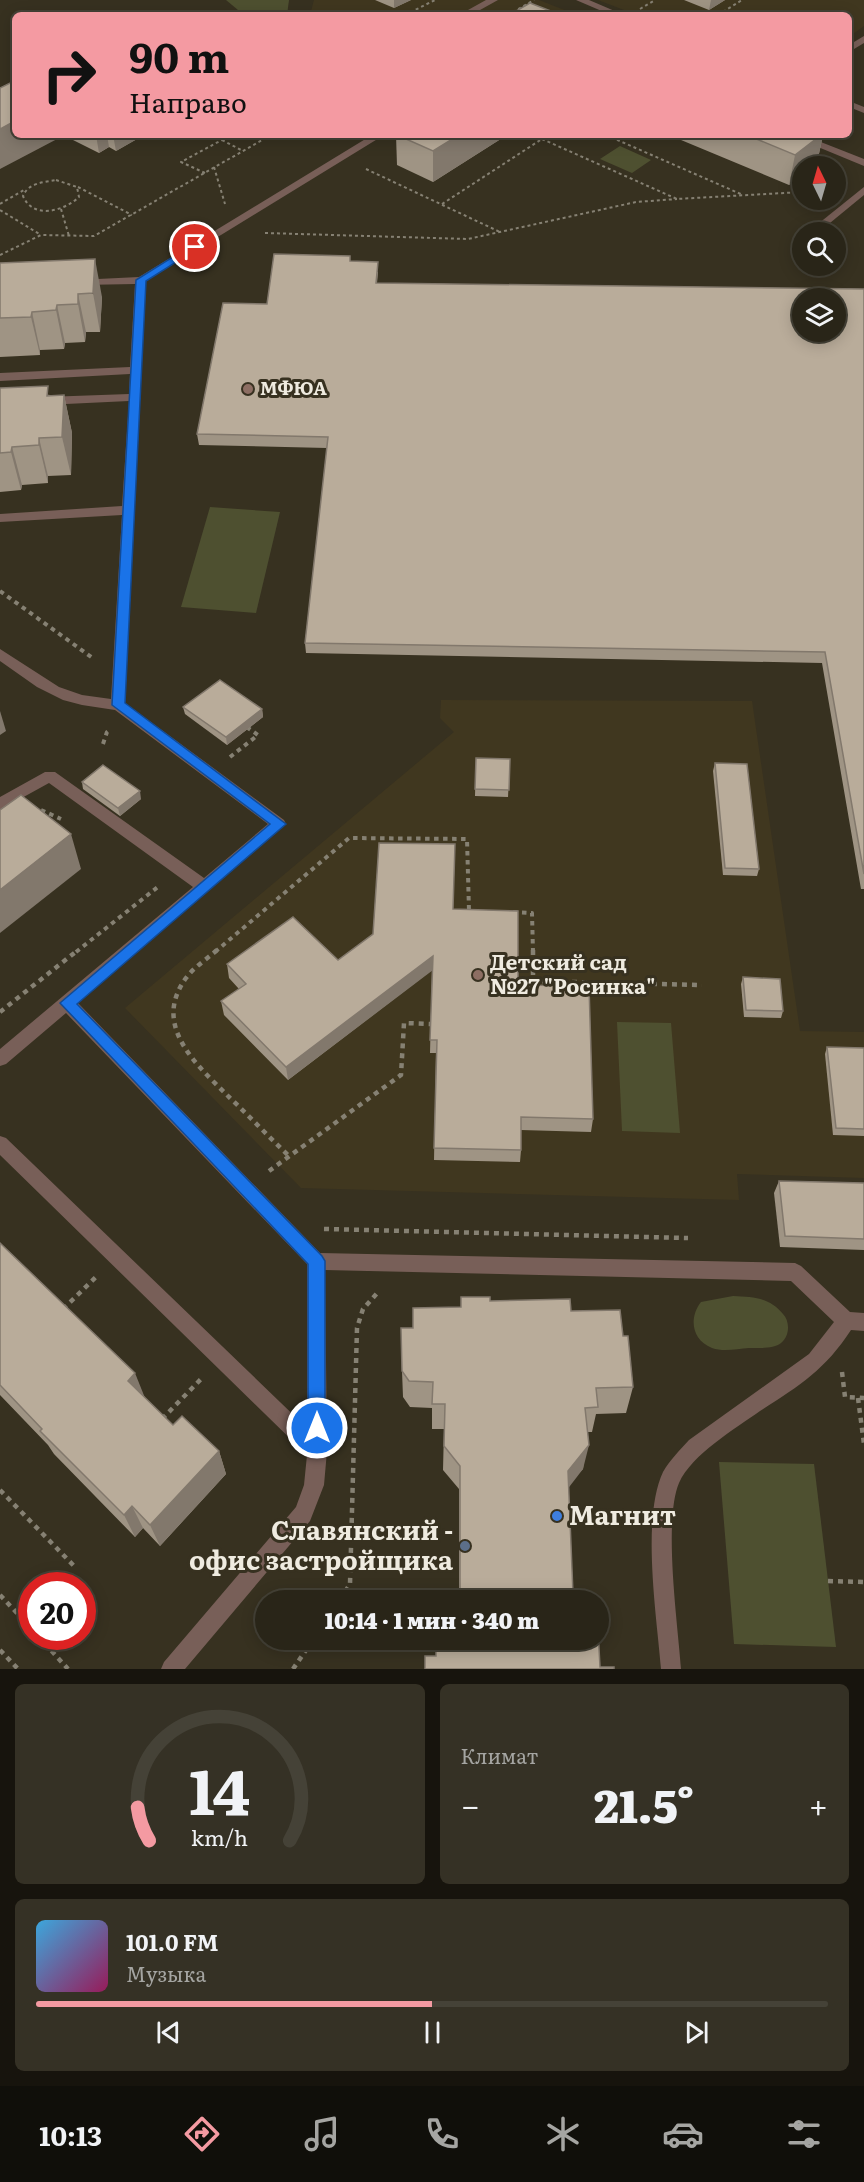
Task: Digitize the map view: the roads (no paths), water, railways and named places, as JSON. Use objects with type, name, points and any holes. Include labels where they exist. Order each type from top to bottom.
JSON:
[{"type":"street","points":[[470,12],[493,0]]},
{"type":"street","points":[[581,0],[611,12]]},
{"type":"street","points":[[70,283],[141,280],[374,138]]},
{"type":"street","points":[[802,138],[864,163]]},
{"type":"street","points":[[825,222],[864,190]]},
{"type":"street","points":[[118,705],[141,280]]},
{"type":"street","points":[[0,377],[136,370]]},
{"type":"street","points":[[34,402],[135,397]]},
{"type":"street","points":[[0,518],[129,510]]},
{"type":"street","points":[[0,654],[62,695],[76,700],[118,705],[279,824],[0,1059]]},
{"type":"street","points":[[0,804],[50,776],[205,886]]},
{"type":"street","points":[[67,1003],[316,1261],[317,1451],[314,1485],[303,1514],[171,1669]]},
{"type":"street","points":[[0,1144],[317,1451]]},
{"type":"street","points":[[316,1261],[795,1272],[855,1321],[815,1361],[703,1442],[688,1455],[671,1478],[664,1504],[671,1669]]},
{"type":"place","name":"МФЮА","points":[[248,389]]},
{"type":"place","name":"Детский сад №27 \"Росинка\"","points":[[478,975]]},
{"type":"place","name":"Магнит","points":[[557,1516]]},
{"type":"place","name":"Славянский - офис застройщика","points":[[465,1546]]}]
